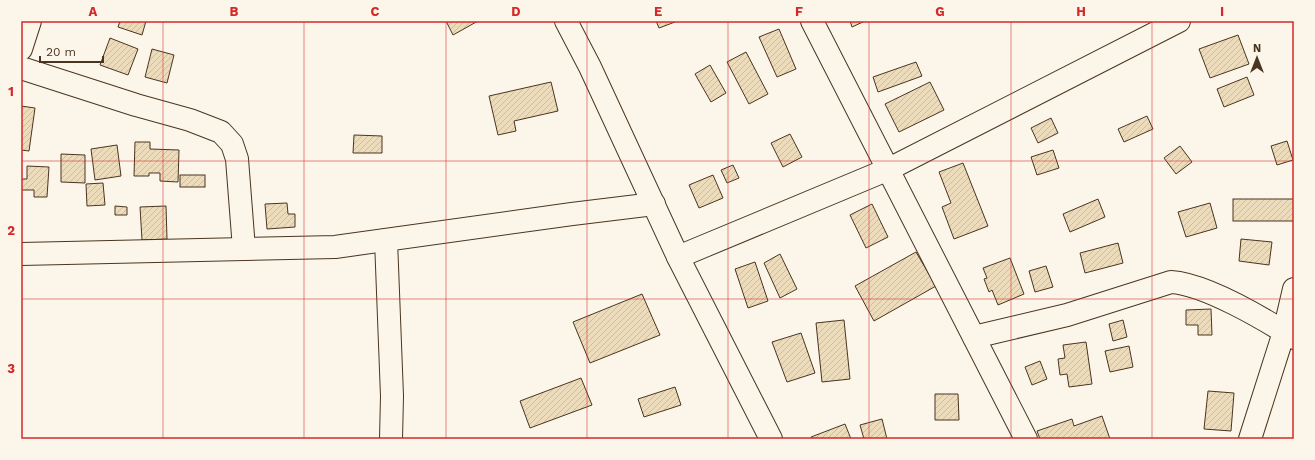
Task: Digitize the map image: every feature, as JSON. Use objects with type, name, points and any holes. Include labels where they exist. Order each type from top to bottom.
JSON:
[{"type":"street","points":[[21,49],[30,21]]},
{"type":"street","points":[[566,21],[590,67],[678,257],[771,439]]},
{"type":"street","points":[[812,21],[1026,439]]},
{"type":"street","points":[[678,257],[889,169],[1179,21]]},
{"type":"street","points":[[21,68],[136,105],[190,120],[221,132],[232,144],[238,159],[244,249]]},
{"type":"street","points":[[21,254],[335,247],[654,204]]},
{"type":"street","points":[[386,240],[392,396],[391,439]]},
{"type":"street","points":[[974,337],[1067,315],[1172,282],[1184,283],[1211,293],[1289,335]]},
{"type":"street","points":[[1250,439],[1289,335],[1294,289]]},
{"type":"building","points":[[120,21],[146,21],[142,35],[118,27]]},
{"type":"building","points":[[446,21],[478,21],[453,35]]},
{"type":"building","points":[[656,21],[674,21],[675,22],[659,28]]},
{"type":"building","points":[[850,21],[865,21],[852,27]]},
{"type":"building","points":[[779,29],[796,69],[777,77],[759,37]]},
{"type":"building","points":[[1238,35],[1249,64],[1210,78],[1199,49]]},
{"type":"building","points":[[110,38],[138,49],[128,75],[100,65]]},
{"type":"building","points":[[152,49],[174,55],[167,83],[145,77]]},
{"type":"building","points":[[746,52],[768,94],[749,104],[727,62]]},
{"type":"building","points":[[916,62],[922,76],[878,92],[873,77]]},
{"type":"building","points":[[710,65],[726,93],[711,102],[695,74]]},
{"type":"building","points":[[1247,77],[1254,95],[1224,107],[1217,89]]},
{"type":"building","points":[[551,82],[558,111],[514,121],[516,131],[498,135],[489,96]]},
{"type":"building","points":[[930,82],[944,110],[899,132],[885,104]]},
{"type":"building","points":[[21,106],[35,108],[29,151],[21,150]]},
{"type":"building","points":[[1147,116],[1153,129],[1124,142],[1118,129]]},
{"type":"building","points":[[1051,118],[1058,133],[1038,143],[1031,128]]},
{"type":"building","points":[[790,134],[802,157],[783,167],[771,143]]},
{"type":"building","points":[[354,135],[382,136],[382,153],[353,153]]},
{"type":"building","points":[[1287,141],[1293,160],[1277,165],[1271,146]]},
{"type":"building","points":[[135,142],[150,142],[150,149],[179,150],[178,182],[160,181],[160,173],[149,173],[149,176],[134,176]]},
{"type":"building","points":[[117,145],[121,176],[95,180],[91,149]]},
{"type":"building","points":[[1180,146],[1192,162],[1176,174],[1164,158]]},
{"type":"building","points":[[1053,150],[1059,168],[1037,175],[1031,157]]},
{"type":"building","points":[[61,154],[85,155],[85,183],[61,182]]},
{"type":"building","points":[[963,163],[988,226],[954,239],[942,207],[951,203],[939,172]]},
{"type":"building","points":[[733,165],[739,178],[727,183],[721,170]]},
{"type":"building","points":[[27,166],[49,167],[47,197],[34,197],[34,190],[21,190],[21,179],[27,179]]},
{"type":"building","points":[[180,175],[205,175],[205,187],[180,187]]},
{"type":"building","points":[[713,175],[723,198],[699,208],[689,185]]},
{"type":"building","points":[[103,183],[105,205],[87,206],[86,184]]},
{"type":"building","points":[[1098,199],[1105,217],[1070,232],[1063,214]]},
{"type":"building","points":[[1233,199],[1294,199],[1294,221],[1233,221]]},
{"type":"building","points":[[287,203],[288,214],[295,214],[295,227],[267,229],[265,204]]},
{"type":"building","points":[[1210,203],[1217,228],[1186,237],[1178,212]]},
{"type":"building","points":[[872,204],[888,237],[866,248],[850,215]]},
{"type":"building","points":[[115,206],[127,207],[127,215],[115,215]]},
{"type":"building","points":[[166,206],[167,239],[142,240],[140,207]]},
{"type":"building","points":[[1241,239],[1272,242],[1269,265],[1239,261]]},
{"type":"building","points":[[1118,243],[1123,263],[1085,273],[1080,253]]},
{"type":"building","points":[[916,252],[936,286],[874,321],[855,286]]},
{"type":"building","points":[[780,254],[797,289],[780,298],[764,263]]},
{"type":"building","points":[[1010,258],[1024,294],[998,305],[992,290],[989,292],[984,279],[987,278],[983,268]]},
{"type":"building","points":[[755,262],[768,301],[748,308],[735,269]]},
{"type":"building","points":[[1046,266],[1053,287],[1035,292],[1029,271]]},
{"type":"building","points":[[642,294],[660,335],[590,363],[573,322]]},
{"type":"building","points":[[1211,309],[1212,335],[1198,335],[1198,325],[1186,325],[1186,310]]},
{"type":"building","points":[[844,320],[850,379],[822,382],[816,323]]},
{"type":"building","points":[[1123,320],[1127,337],[1113,341],[1109,324]]},
{"type":"building","points":[[801,333],[815,373],[787,382],[772,342]]},
{"type":"building","points":[[1086,342],[1092,384],[1069,387],[1067,374],[1060,375],[1058,359],[1065,358],[1063,345]]},
{"type":"building","points":[[1129,346],[1133,367],[1110,372],[1105,351]]},
{"type":"building","points":[[1040,361],[1047,379],[1032,385],[1025,367]]},
{"type":"building","points":[[581,378],[592,405],[530,428],[520,401]]},
{"type":"building","points":[[675,387],[681,405],[644,417],[638,399]]},
{"type":"building","points":[[1208,391],[1234,393],[1231,431],[1204,429]]},
{"type":"building","points":[[935,394],[958,394],[959,420],[935,420]]},
{"type":"building","points":[[1102,416],[1110,439],[1040,439],[1037,431],[1072,419],[1074,426]]},
{"type":"building","points":[[882,419],[887,439],[864,439],[860,425]]},
{"type":"building","points":[[845,424],[851,439],[812,439],[811,437]]}]
